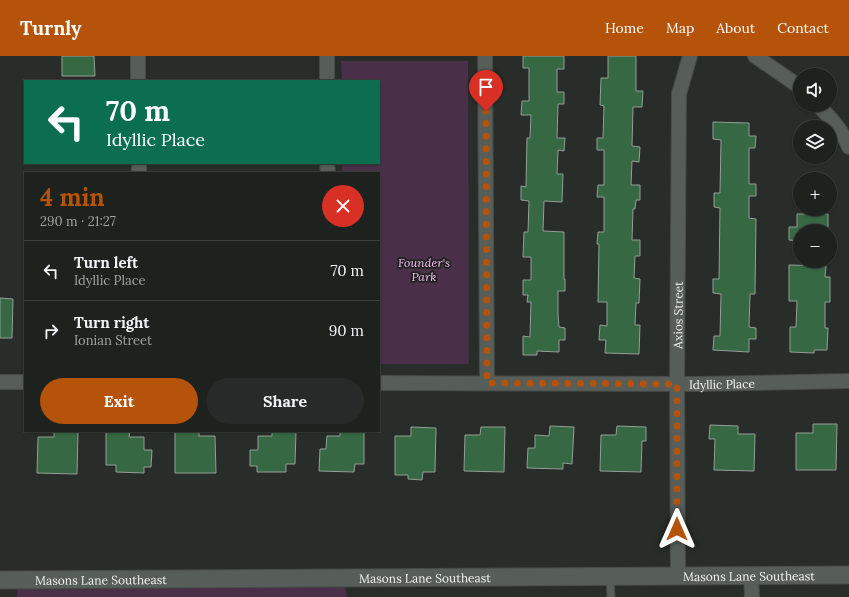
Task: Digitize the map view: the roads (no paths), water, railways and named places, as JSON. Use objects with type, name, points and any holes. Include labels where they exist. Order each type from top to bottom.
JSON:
[{"type":"street","points":[[138,56],[138,80]]},
{"type":"street","points":[[327,56],[327,80]]},
{"type":"street","points":[[485,56],[487,383]]},
{"type":"street","name":"Axios Street","points":[[678,576],[677,384],[679,94],[690,56]]},
{"type":"street","points":[[755,56],[793,82]]},
{"type":"street","points":[[825,112],[847,140],[849,147]]},
{"type":"street","points":[[0,382],[24,382]]},
{"type":"street","name":"Idyllic Place","points":[[380,383],[677,384],[849,382]]},
{"type":"street","name":"Masons Lane Southeast","points":[[0,580],[849,575]]},
{"type":"street","points":[[752,576],[752,597]]},
{"type":"lane","points":[[610,577],[611,597]]},
{"type":"park label","name":"Founder's Park","points":[[424,269]]}]
